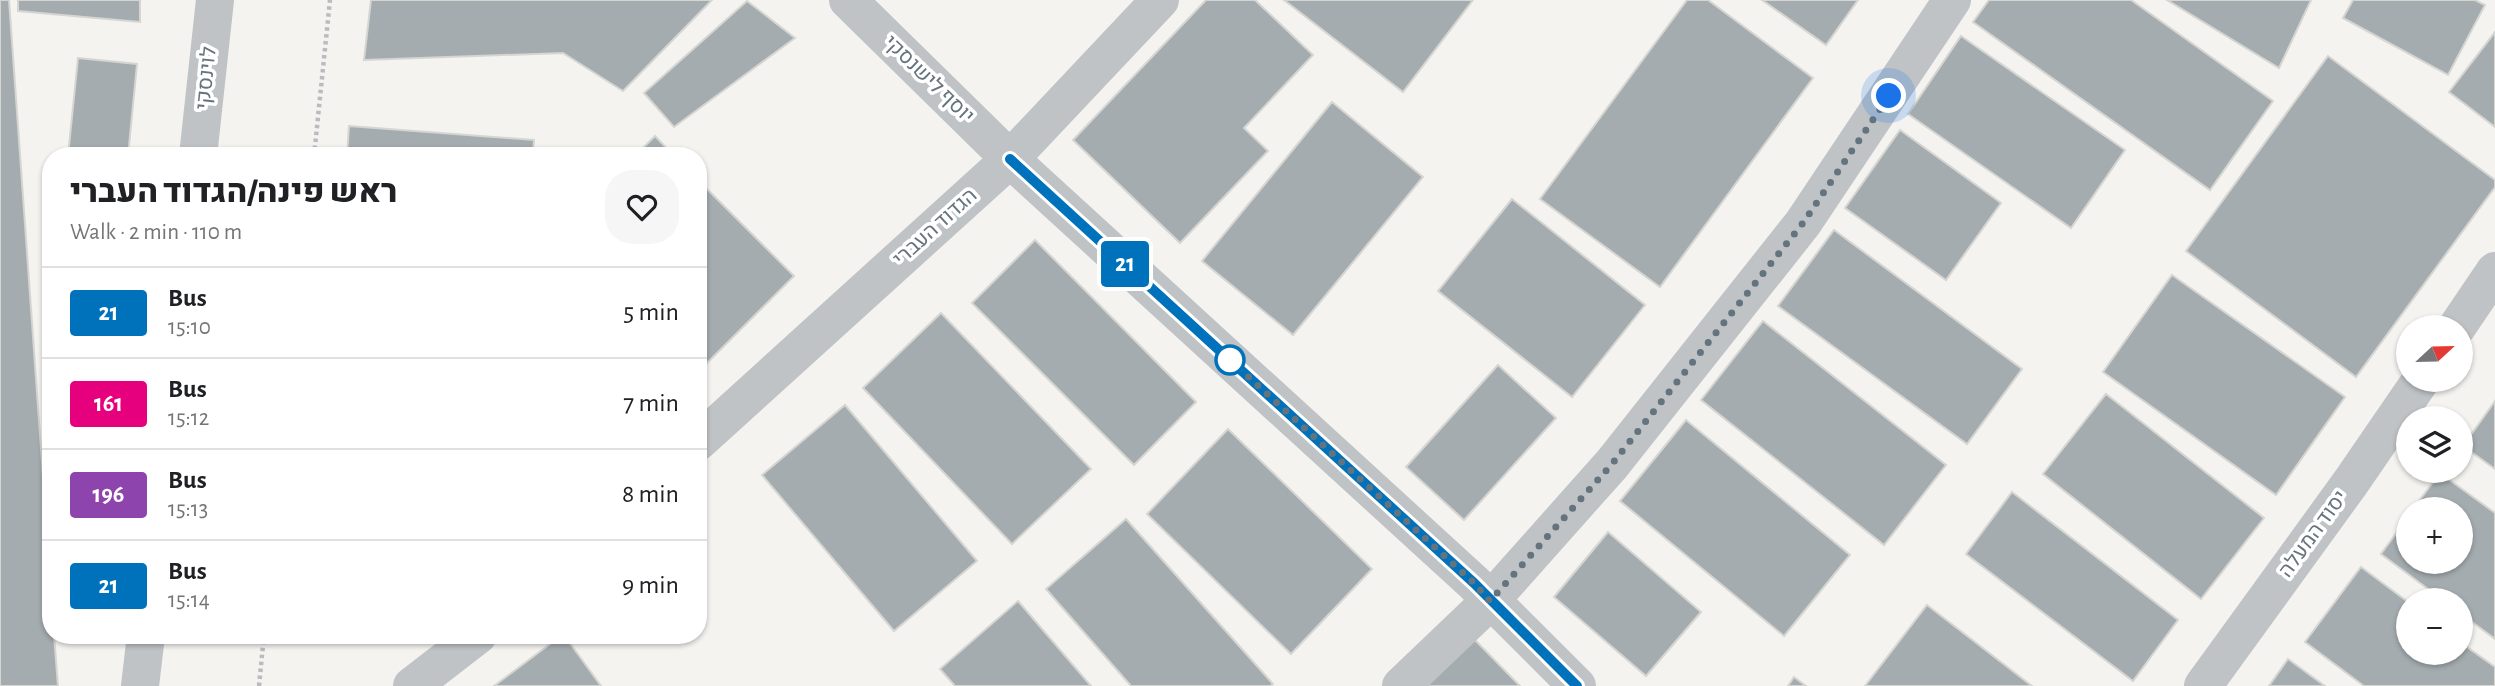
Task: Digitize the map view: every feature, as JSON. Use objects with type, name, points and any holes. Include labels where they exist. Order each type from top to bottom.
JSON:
[{"type":"street","name":"לוינסקי","points":[[199,147],[215,0]]},
{"type":"street","name":"יוסף לישנסקי","points":[[848,0],[1010,159],[1474,583],[1577,686]]},
{"type":"street","name":"הגדוד העברי","points":[[707,434],[1010,159],[1160,0]]},
{"type":"street","points":[[1401,686],[1490,601],[1612,464],[1803,223],[1952,0]]},
{"type":"street","points":[[2464,315],[2495,271]]},
{"type":"street","name":"יסוד המעלה","points":[[2203,686],[2413,392]]},
{"type":"street","points":[[143,685],[145,644]]},
{"type":"street","points":[[412,686],[466,644]]},
{"type":"path","points":[[315,147],[330,0]]},
{"type":"path","points":[[259,686],[263,644]]},
{"type":"building","points":[[0,0],[9,0],[42,463],[42,644],[55,644],[58,686],[0,686]]},
{"type":"building","points":[[18,0],[140,0],[140,22],[18,11]]},
{"type":"building","points":[[371,0],[712,0],[623,91],[563,53],[364,60]]},
{"type":"building","points":[[1206,0],[1255,0],[1313,55],[1244,128],[1268,151],[1180,243],[1073,140]]},
{"type":"building","points":[[1284,0],[1473,0],[1403,92]]},
{"type":"building","points":[[1687,0],[1708,0],[1813,78],[1660,287],[1540,199]]},
{"type":"building","points":[[1762,0],[1858,0],[1826,45]]},
{"type":"building","points":[[1989,0],[2131,0],[2273,101],[2210,190],[1973,22]]},
{"type":"building","points":[[2167,0],[2311,0],[2279,68]]},
{"type":"building","points":[[2353,0],[2475,0],[2485,5],[2448,75],[2343,18]]},
{"type":"building","points":[[747,1],[795,38],[674,127],[644,93]]},
{"type":"building","points":[[2495,32],[2495,127],[2449,92]]},
{"type":"building","points":[[1961,36],[2125,150],[2071,228],[1908,114]]},
{"type":"building","points":[[2328,56],[2495,180],[2495,187],[2401,315],[2396,315],[2396,322],[2356,377],[2186,251]]},
{"type":"building","points":[[78,58],[137,64],[129,147],[69,147]]},
{"type":"building","points":[[1332,102],[1423,177],[1293,335],[1202,261]]},
{"type":"building","points":[[349,126],[534,140],[534,147],[348,147]]},
{"type":"building","points":[[1900,130],[2001,203],[1946,280],[1845,208]]},
{"type":"building","points":[[655,136],[665,147],[644,147]]},
{"type":"building","points":[[707,189],[794,276],[707,363]]},
{"type":"building","points":[[1512,199],[1645,305],[1572,397],[1438,291]]},
{"type":"building","points":[[1834,230],[2022,369],[1967,444],[1778,306]]},
{"type":"building","points":[[1035,240],[1196,402],[1134,465],[972,303]]},
{"type":"building","points":[[2172,275],[2345,397],[2276,495],[2103,372]]},
{"type":"building","points":[[941,313],[1091,469],[1012,544],[863,388]]},
{"type":"building","points":[[1763,321],[1946,465],[1884,545],[1701,400]]},
{"type":"building","points":[[1498,365],[1556,418],[1464,520],[1406,467]]},
{"type":"building","points":[[2106,394],[2264,518],[2201,599],[2043,474]]},
{"type":"building","points":[[2495,401],[2495,469],[2473,453],[2473,432]]},
{"type":"building","points":[[845,405],[977,561],[894,631],[762,475]]},
{"type":"building","points":[[1686,420],[1850,555],[1784,636],[1620,501]]},
{"type":"building","points":[[1228,429],[1372,569],[1291,654],[1147,514]]},
{"type":"building","points":[[2432,483],[2454,483],[2473,497],[2422,497]]},
{"type":"building","points":[[2012,492],[2178,620],[2133,681],[1966,554]]},
{"type":"building","points":[[2473,497],[2495,513],[2495,639],[2473,623],[2473,588],[2427,588],[2408,574],[2473,574]]},
{"type":"building","points":[[1126,519],[1273,684],[1131,686],[1046,589]]},
{"type":"building","points":[[1608,532],[1701,612],[1646,676],[1554,597]]},
{"type":"building","points":[[2396,533],[2396,565],[2381,554]]},
{"type":"building","points":[[2361,567],[2396,593],[2396,665],[2473,665],[2473,651],[2495,667],[2495,686],[2364,686],[2305,642]]},
{"type":"building","points":[[1018,601],[1091,686],[955,686],[940,669]]},
{"type":"building","points":[[1927,605],[2032,686],[1865,686]]},
{"type":"building","points":[[1473,638],[1520,686],[1425,686]]},
{"type":"building","points":[[550,644],[571,644],[601,686],[494,686]]},
{"type":"building","points":[[2288,659],[2325,686],[2269,686]]},
{"type":"building","points":[[1794,677],[1806,686],[1788,686]]},
{"type":"bus line","name":"21","points":[[1010,159],[1474,583],[1577,686]]},
{"type":"route","points":[[1230,360],[1474,583],[1490,601],[1612,464],[1803,223],[1889,96]]}]
